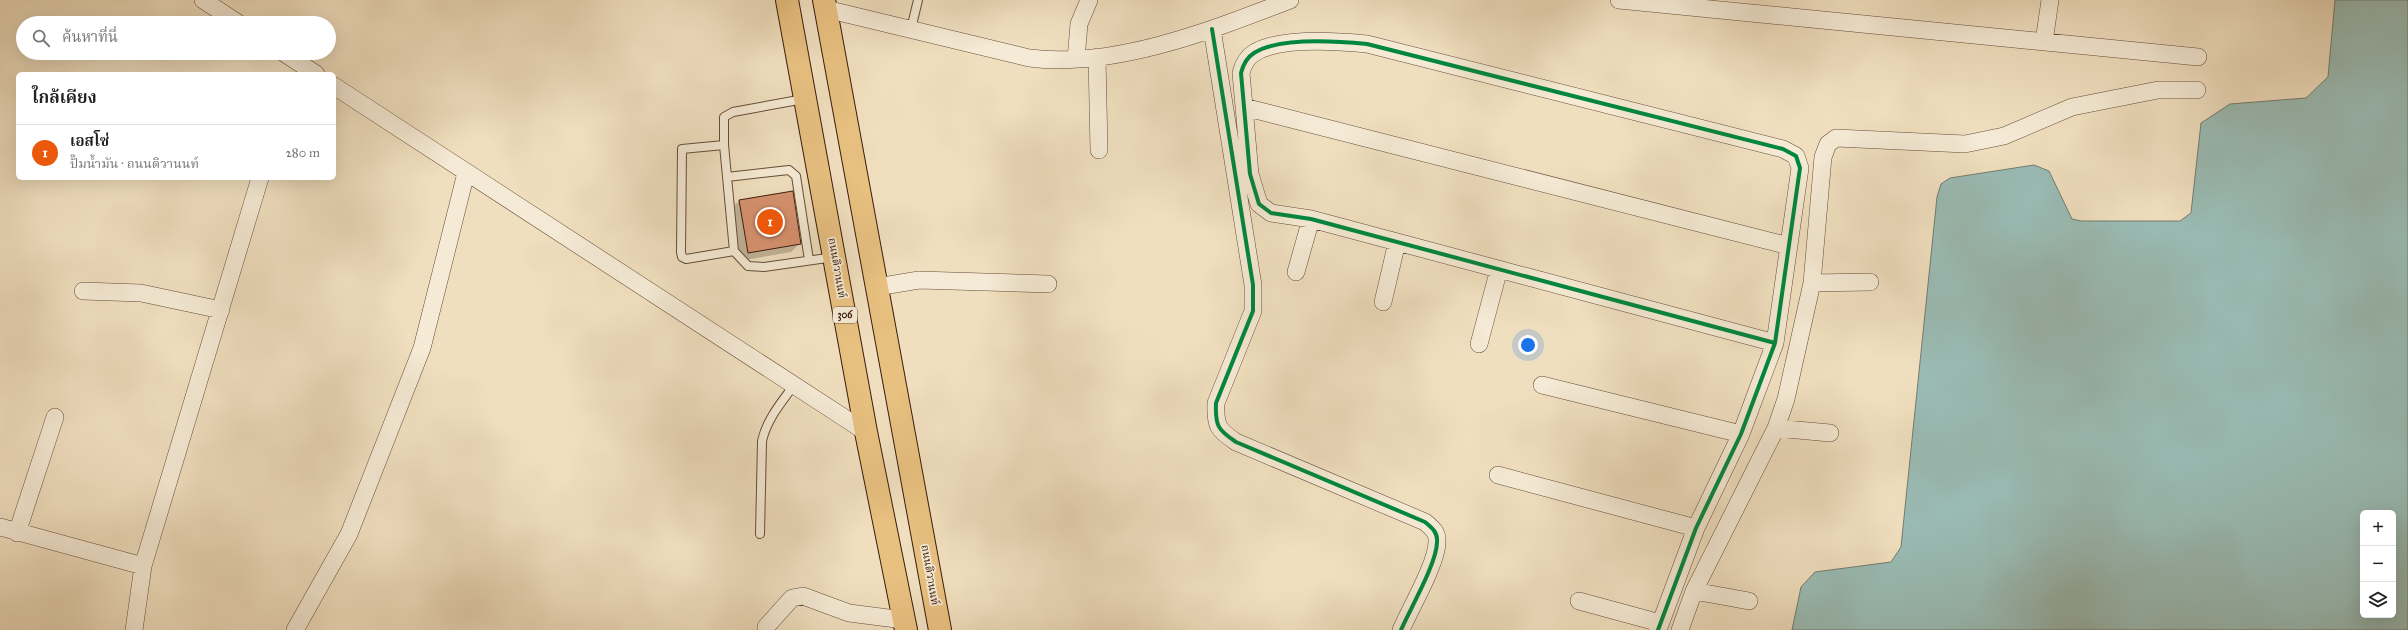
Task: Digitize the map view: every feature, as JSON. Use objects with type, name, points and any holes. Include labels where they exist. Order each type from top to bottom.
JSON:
[{"type":"main road","name":"ถนนติวานนท์","points":[[787,0],[866,432],[905,625]]},
{"type":"main road","name":"ถนนติวานนท์","points":[[824,3],[942,629]]},
{"type":"street","points":[[1076,59],[1079,24],[1089,0]]},
{"type":"street","points":[[824,3],[911,29],[1029,58],[1055,62],[1097,57],[1151,47],[1212,29],[1290,0]]},
{"type":"street","points":[[1619,0],[2198,57]]},
{"type":"street","points":[[2044,42],[2050,0]]},
{"type":"street","points":[[214,3],[230,16]]},
{"type":"street","points":[[1212,29],[1254,285],[1254,311],[1216,403],[1215,419],[1221,432],[1236,442],[1425,522],[1435,531],[1438,542],[1433,558],[1401,630]]},
{"type":"street","points":[[1579,601],[1659,626],[1696,528],[1741,434],[1775,343],[1800,168],[1796,156],[1775,147],[1367,44],[1333,41],[1276,46],[1254,53],[1244,62],[1240,73],[1250,174],[1259,204],[1271,214],[1311,219],[1775,343]]},
{"type":"street","points":[[1097,57],[1099,150]]},
{"type":"street","points":[[291,60],[300,69],[310,72]]},
{"type":"street","points":[[336,87],[866,432]]},
{"type":"street","points":[[1680,630],[1694,591],[1776,428],[1786,399],[1812,283],[1823,157],[1828,144],[1836,138],[1973,143],[2004,136],[2072,107],[2158,90],[2197,90]]},
{"type":"street","points":[[1244,107],[1789,246]]},
{"type":"street","points":[[295,630],[349,534],[422,348],[466,172]]},
{"type":"street","points":[[134,630],[143,566],[259,180]]},
{"type":"street","points":[[1296,272],[1311,219]]},
{"type":"street","points":[[1383,302],[1397,242]]},
{"type":"street","points":[[1480,344],[1499,269]]},
{"type":"street","points":[[877,287],[919,280],[1048,284]]},
{"type":"street","points":[[1812,283],[1870,282]]},
{"type":"street","points":[[83,290],[141,293],[221,310]]},
{"type":"street","points":[[1542,385],[1741,434]]},
{"type":"street","points":[[17,534],[55,417]]},
{"type":"street","points":[[1776,428],[1830,433]]},
{"type":"street","points":[[1498,475],[1696,528]]},
{"type":"street","points":[[0,527],[17,534],[143,566]]},
{"type":"street","points":[[1694,591],[1749,601]]},
{"type":"street","points":[[766,627],[792,598],[804,596],[849,613],[905,625]]},
{"type":"lane","points":[[911,29],[918,0]]},
{"type":"lane","points":[[806,99],[727,114],[723,123],[724,145],[734,251],[748,266],[764,267],[835,257]]},
{"type":"lane","points":[[724,145],[682,149],[681,252],[682,257],[686,259],[734,251]]},
{"type":"lane","points":[[727,177],[789,170],[792,171],[796,176],[809,260]]},
{"type":"lane","points":[[760,534],[762,441],[770,418],[794,385]]},
{"type":"water","points":[[2335,0],[2408,0],[2408,630],[1792,630],[1801,587],[1815,572],[1891,562],[1901,547],[1937,197],[1941,184],[1950,178],[2034,165],[2049,171],[2072,219],[2081,221],[2180,221],[2191,213],[2201,123],[2230,104],[2306,98],[2328,77]]},
{"type":"building","points":[[793,191],[801,244],[748,253],[739,200]]},
{"type":"cycle path","points":[[1212,29],[1253,285],[1253,311],[1216,403],[1217,422],[1221,430],[1236,442],[1425,522],[1432,528],[1437,538],[1433,562],[1401,630]]},
{"type":"cycle path","points":[[1658,630],[1696,528],[1741,434],[1775,343],[1800,168],[1796,156],[1783,149],[1367,44],[1325,41],[1278,44],[1254,53],[1245,62],[1241,73],[1250,174],[1259,204],[1271,213],[1311,219],[1775,343]]},
{"type":"place","name":"เอสโซ่","points":[[770,222]]}]
